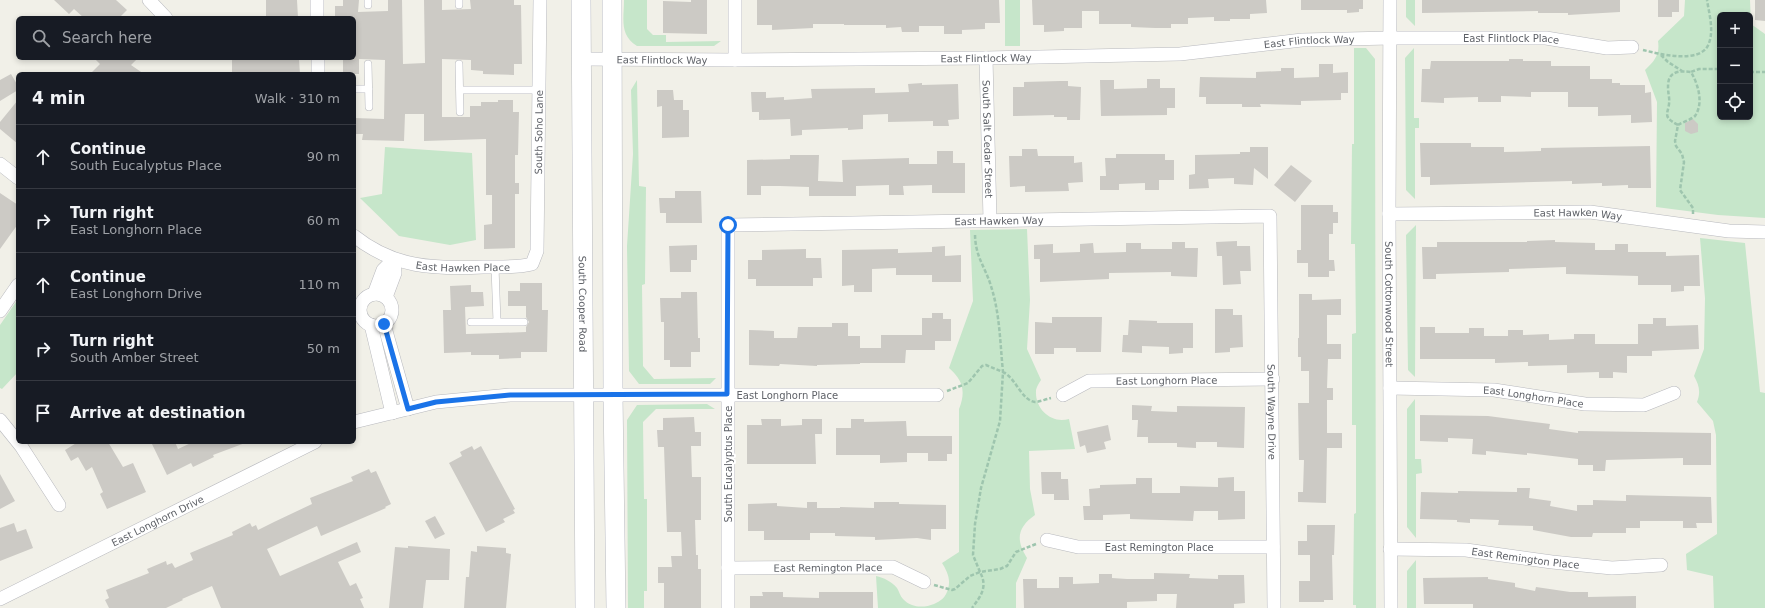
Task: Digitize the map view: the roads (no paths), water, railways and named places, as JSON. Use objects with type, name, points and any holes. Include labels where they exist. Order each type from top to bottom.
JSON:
[{"type":"main road","name":"South Cooper Road","points":[[581,0],[585,608]]},
{"type":"main road","points":[[612,0],[613,395],[616,608]]},
{"type":"street","points":[[149,0],[164,16]]},
{"type":"street","points":[[317,0],[317,16]]},
{"type":"street","name":"South Soho Lane","points":[[532,264],[537,251],[540,0]]},
{"type":"street","points":[[734,0],[736,60]]},
{"type":"street","name":"South Cottonwood Street","points":[[1390,0],[1389,214],[1391,608]]},
{"type":"street","name":"East Flintlock Way","points":[[581,59],[736,60],[986,58],[1180,54],[1302,40],[1390,38]]},
{"type":"street","name":"East Flintlock Place","points":[[1390,38],[1546,38],[1607,48],[1632,47]]},
{"type":"street","name":"South Salt Cedar Street","points":[[986,58],[990,220]]},
{"type":"street","points":[[318,60],[318,72]]},
{"type":"street","points":[[0,164],[16,176]]},
{"type":"street","name":"East Hawken Way","points":[[1389,214],[1590,212],[1729,231],[1765,232]]},
{"type":"street","name":"East Hawken Way","points":[[728,225],[1270,216]]},
{"type":"street","name":"South Wayne Drive","points":[[1270,216],[1273,378],[1274,608]]},
{"type":"street","name":"South Eucalyptus Place","points":[[728,225],[728,608]]},
{"type":"street","name":"East Hawken Place","points":[[356,238],[369,248],[394,259],[422,266],[457,268],[521,266],[532,264]]},
{"type":"street","points":[[380,296],[390,302],[392,315],[389,320],[378,325],[366,322],[360,312],[364,300],[380,296],[395,273],[394,259]]},
{"type":"street","points":[[0,311],[16,288]]},
{"type":"street","points":[[378,325],[408,409]]},
{"type":"street","points":[[378,325],[392,413]]},
{"type":"street","name":"East Longhorn Place","points":[[1063,395],[1090,381],[1273,378]]},
{"type":"street","name":"East Longhorn Place","points":[[1390,388],[1494,390],[1585,404],[1644,405],[1674,393]]},
{"type":"street","points":[[356,422],[436,402],[510,395],[613,395]]},
{"type":"street","name":"East Longhorn Place","points":[[613,395],[937,395]]},
{"type":"street","points":[[0,420],[16,440]]},
{"type":"street","points":[[19,444],[59,505]]},
{"type":"street","name":"East Longhorn Drive","points":[[0,599],[310,444]]},
{"type":"street","name":"East Remington Place","points":[[1047,540],[1078,547],[1273,547]]},
{"type":"street","name":"East Remington Place","points":[[1390,549],[1466,550],[1552,562],[1612,568],[1662,565]]},
{"type":"street","name":"East Remington Place","points":[[728,568],[893,567],[924,582]]},
{"type":"lane","points":[[368,64],[369,107]]},
{"type":"lane","points":[[459,64],[460,112]]},
{"type":"lane","points":[[356,89],[369,89]]},
{"type":"lane","points":[[460,90],[538,90]]},
{"type":"lane","points":[[495,267],[497,322]]},
{"type":"lane","points":[[471,322],[524,322]]}]
